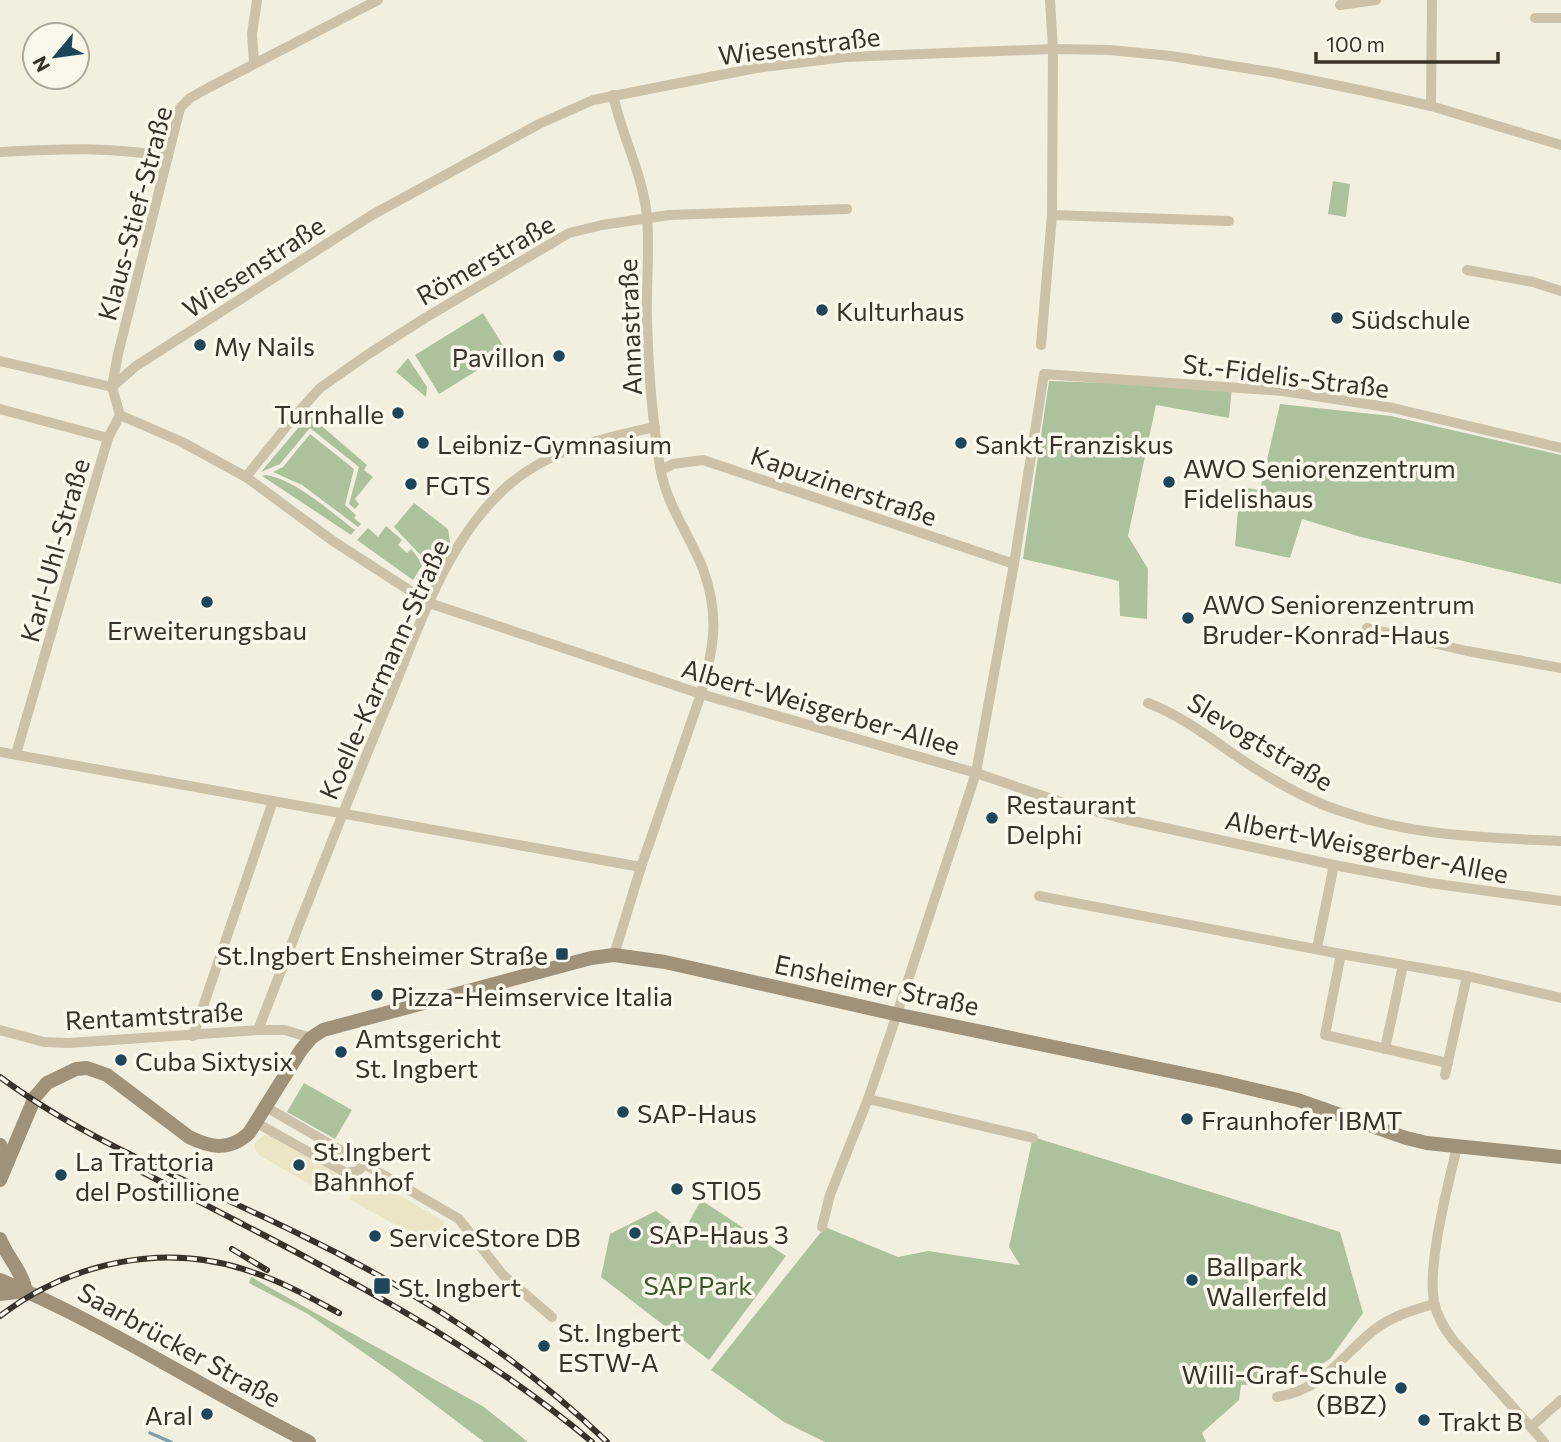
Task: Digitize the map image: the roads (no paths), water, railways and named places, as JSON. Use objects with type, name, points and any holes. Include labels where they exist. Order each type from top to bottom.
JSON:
[{"type":"main road","name":"Ensheimer Straße","points":[[311,1038],[323,1030],[350,1022],[591,958],[614,956],[665,962],[895,1014],[1218,1081],[1298,1100],[1406,1138],[1457,1147],[1561,1157]]},
{"type":"main road","points":[[0,1180],[35,1097],[47,1083],[56,1078],[76,1069],[87,1068],[107,1075],[189,1137],[214,1147],[238,1142],[257,1123],[284,1076],[311,1038]]},
{"type":"main road","points":[[0,1145],[8,1161]]},
{"type":"main road","points":[[0,1238],[8,1257],[22,1276],[26,1291],[0,1294]]},
{"type":"main road","name":"Saarbrücker Straße","points":[[0,1280],[115,1334],[309,1442]]},
{"type":"street","points":[[254,63],[252,34],[257,0]]},
{"type":"street","name":"Klaus-Stief-Straße","points":[[112,387],[180,108],[190,98],[254,63],[378,0]]},
{"type":"street","points":[[1041,345],[1052,215],[1053,49],[1050,0]]},
{"type":"street","points":[[1340,5],[1376,0]]},
{"type":"street","points":[[1431,106],[1432,0]]},
{"type":"street","points":[[1535,18],[1561,18]]},
{"type":"street","name":"Wiesenstraße","points":[[112,387],[136,366],[372,215],[539,124],[593,100],[612,95],[756,68],[845,57],[1053,49],[1110,50],[1171,56],[1276,73],[1431,106],[1561,145]]},
{"type":"street","name":"Annastraße","points":[[612,95],[640,178],[647,220],[647,317],[661,470],[674,513],[702,568],[713,605],[715,624],[701,694],[641,867],[614,956]]},
{"type":"street","points":[[0,152],[108,149],[168,156]]},
{"type":"street","name":"Römerstraße","points":[[246,477],[320,388],[367,355],[569,233],[669,215],[847,209]]},
{"type":"street","points":[[1052,215],[1229,221]]},
{"type":"street","points":[[1467,270],[1533,282],[1561,291]]},
{"type":"street","points":[[0,361],[112,387],[120,415]]},
{"type":"street","name":"St.-Fidelis-Straße","points":[[1014,564],[1044,374],[1283,391],[1393,408],[1561,448]]},
{"type":"street","points":[[0,409],[108,438]]},
{"type":"street","name":"Albert-Weisgerber-Allee","points":[[120,415],[182,442],[246,477],[332,541],[429,603],[701,694],[976,773],[1058,801],[1124,819],[1334,865],[1441,885],[1561,901]]},
{"type":"street","name":"Karl-Uhl-Straße","points":[[16,754],[108,438],[120,415]]},
{"type":"street","name":"Koelle-Karmann-Straße","points":[[258,1030],[342,814],[429,603],[464,536],[499,493],[547,459],[580,444],[655,427]]},
{"type":"street","name":"Kapuzinerstraße","points":[[661,470],[673,464],[703,460],[1014,564]]},
{"type":"street","points":[[822,1227],[836,1180],[868,1099],[976,773],[1014,564]]},
{"type":"street","points":[[1367,628],[1466,651],[1561,668]]},
{"type":"street","name":"Slevogtstraße","points":[[1148,702],[1170,711],[1277,781],[1344,812],[1418,829],[1561,841]]},
{"type":"street","points":[[0,752],[641,867]]},
{"type":"street","points":[[193,1036],[273,801]]},
{"type":"street","points":[[1317,948],[1334,865]]},
{"type":"street","points":[[1039,897],[1467,976],[1561,998]]},
{"type":"street","points":[[1341,954],[1325,1035],[1448,1063]]},
{"type":"street","points":[[1385,1049],[1403,965]]},
{"type":"street","points":[[1446,1075],[1467,976]]},
{"type":"street","name":"Rentamtstraße","points":[[0,1030],[44,1042],[69,1043],[258,1030],[285,1030],[311,1038]]},
{"type":"street","points":[[868,1099],[1033,1138]]},
{"type":"street","points":[[266,1107],[459,1219],[503,1275],[552,1317]]},
{"type":"street","points":[[257,1123],[346,1173],[358,1171],[365,1164]]},
{"type":"street","points":[[1457,1147],[1434,1261],[1434,1304],[1441,1323],[1453,1340],[1544,1442]]},
{"type":"street","points":[[1277,1397],[1308,1388],[1338,1366],[1372,1331],[1387,1321],[1434,1304]]},
{"type":"street","points":[[1531,1427],[1561,1400]]},
{"type":"waterway","points":[[150,1433],[171,1442]]},
{"type":"railway","points":[[0,1077],[36,1102],[110,1144],[305,1237],[426,1303],[502,1354],[574,1411],[607,1442]]},
{"type":"railway","points":[[127,1164],[307,1258],[426,1325],[539,1400],[592,1442]]},
{"type":"railway","points":[[232,1249],[267,1270]]},
{"type":"railway","points":[[0,1316],[28,1297],[88,1270],[153,1258],[186,1258],[252,1272],[286,1285],[339,1313]]},
{"type":"place","name":"Kulturhaus","points":[[822,310]]},
{"type":"place","name":"Südschule","points":[[1337,318]]},
{"type":"place","name":"My Nails","points":[[200,345]]},
{"type":"place","name":"Pavillon","points":[[559,356]]},
{"type":"place","name":"Turnhalle","points":[[398,413]]},
{"type":"place","name":"Leibniz-Gymnasium","points":[[423,443]]},
{"type":"place","name":"Sankt Franziskus","points":[[961,443]]},
{"type":"place","name":"AWO Seniorenzentrum Fidelishaus","points":[[1169,482]]},
{"type":"place","name":"FGTS","points":[[411,484]]},
{"type":"place","name":"Erweiterungsbau","points":[[207,602]]},
{"type":"place","name":"AWO Seniorenzentrum Bruder-Konrad-Haus","points":[[1188,618]]},
{"type":"place","name":"Restaurant Delphi","points":[[992,818]]},
{"type":"place","name":"St.Ingbert Ensheimer Straße","points":[[562,954]]},
{"type":"place","name":"Pizza-Heimservice Italia","points":[[377,995]]},
{"type":"place","name":"Amtsgericht St. Ingbert","points":[[341,1052]]},
{"type":"place","name":"Cuba Sixtysix","points":[[121,1060]]},
{"type":"place","name":"SAP-Haus","points":[[623,1112]]},
{"type":"place","name":"Fraunhofer IBMT","points":[[1187,1119]]},
{"type":"place","name":"St.Ingbert Bahnhof","points":[[299,1165]]},
{"type":"place","name":"La Trattoria del Postillione","points":[[61,1175]]},
{"type":"place","name":"STI05","points":[[677,1189]]},
{"type":"place","name":"SAP-Haus 3","points":[[635,1233]]},
{"type":"place","name":"ServiceStore DB","points":[[375,1236]]},
{"type":"place","name":"Ballpark Wallerfeld","points":[[1192,1280]]},
{"type":"place","name":"St. Ingbert","points":[[382,1286]]},
{"type":"place","name":"St. Ingbert ESTW-A","points":[[544,1346]]},
{"type":"place","name":"Willi-Graf-Schule (BBZ)","points":[[1401,1388]]},
{"type":"place","name":"Aral","points":[[207,1414]]},
{"type":"place","name":"Trakt B","points":[[1424,1420]]},
{"type":"park label","name":"SAP Park","points":[[698,1284]]}]
